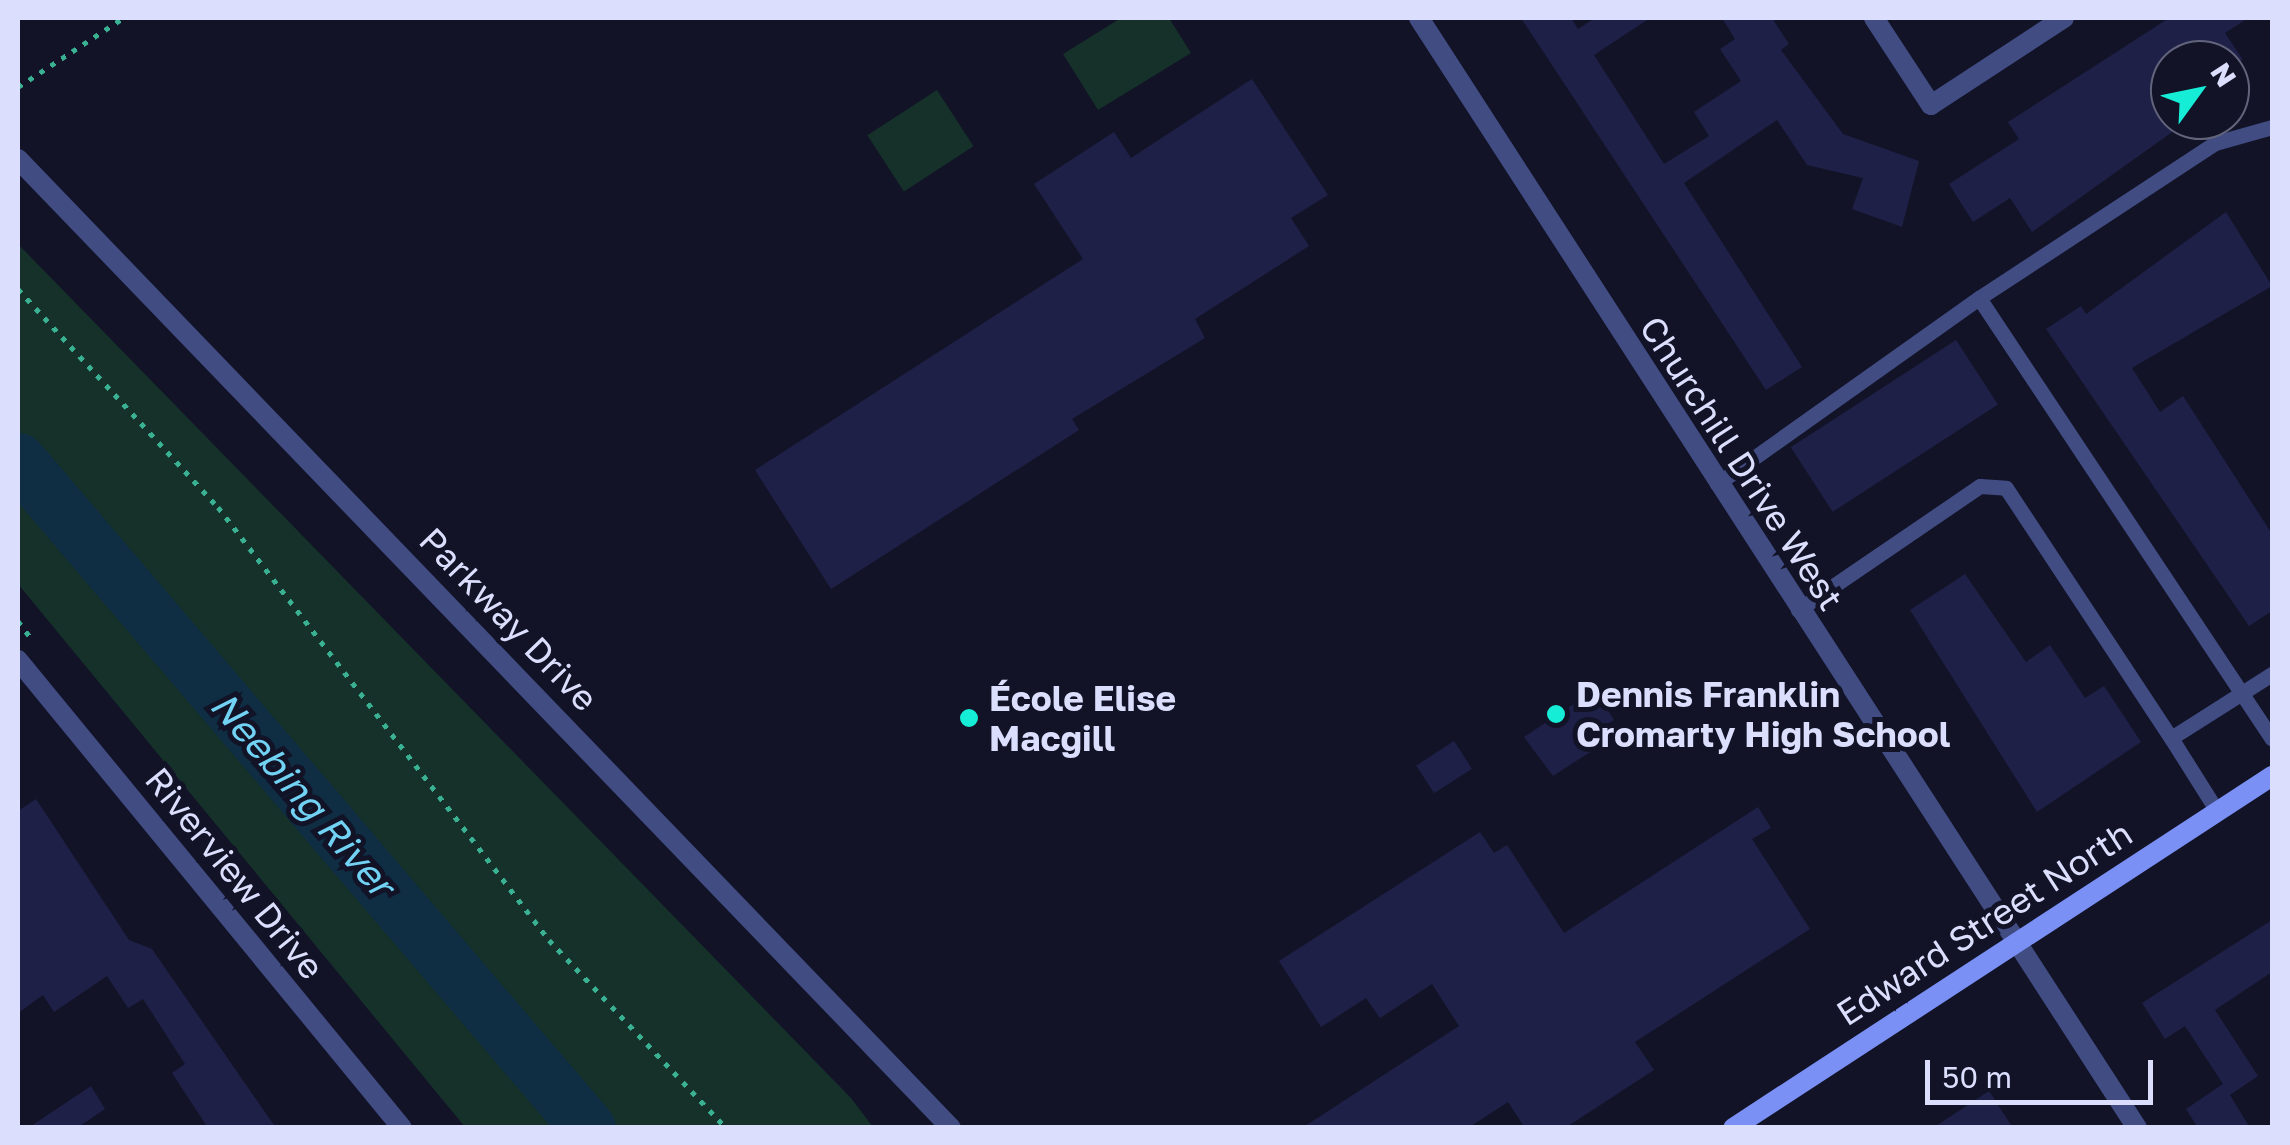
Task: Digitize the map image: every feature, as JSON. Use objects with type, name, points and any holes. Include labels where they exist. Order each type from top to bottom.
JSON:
[{"type":"main road","name":"Edward Street North","points":[[1733,1128],[2012,942],[2272,776]]},
{"type":"street","name":"Churchill Drive West","points":[[1419,18],[2012,942],[2137,1128]]},
{"type":"street","points":[[1874,18],[1931,104],[2064,18]]},
{"type":"street","name":"Parkway Drive","points":[[18,159],[951,1128]]},
{"type":"street","name":"Riverview Drive","points":[[18,660],[402,1128]]},
{"type":"lane","points":[[1717,484],[1979,298],[2216,143],[2272,127]]},
{"type":"lane","points":[[1979,298],[2272,739]]},
{"type":"lane","points":[[1798,610],[1980,486],[2006,488],[2217,811]]},
{"type":"lane","points":[[2171,738],[2272,674]]},
{"type":"path","points":[[18,86],[123,18]]},
{"type":"path","points":[[18,289],[218,506],[549,940],[726,1128]]},
{"type":"green space","points":[[1121,18],[1169,18],[1191,53],[1098,110],[1063,54]]},
{"type":"green space","points":[[937,90],[973,146],[904,191],[867,135]]},
{"type":"green space","points":[[18,244],[851,1098],[873,1127],[465,1127],[18,584]]},
{"type":"building","points":[[1521,18],[1571,18],[1578,29],[1595,18],[1650,18],[1594,55],[1664,164],[1709,136],[1694,112],[1741,81],[1720,49],[1735,39],[1722,18],[1772,18],[1789,44],[1781,50],[1843,134],[1919,161],[1902,227],[1852,209],[1863,178],[1807,165],[1777,120],[1684,183],[1802,367],[1766,390]]},
{"type":"building","points":[[2169,18],[2248,18],[2225,33],[2230,40],[2150,40],[2150,140],[2161,140],[2032,232],[2010,198],[1973,222],[1949,184],[2019,139],[2008,122]]},
{"type":"building","points":[[1252,79],[1328,195],[1291,218],[1309,246],[1195,319],[1205,338],[1072,419],[1079,430],[831,589],[755,470],[1083,259],[1034,184],[1114,132],[1131,158]]},
{"type":"building","points":[[2226,212],[2272,286],[2132,368],[2160,412],[2183,396],[2272,534],[2272,611],[2249,626],[2046,329],[2081,306],[2086,314]]},
{"type":"building","points":[[1956,340],[1998,405],[1833,512],[1791,447]]},
{"type":"building","points":[[1965,574],[2026,662],[2050,645],[2085,698],[2104,686],[2141,742],[2037,812],[1910,610]]},
{"type":"building","points":[[1595,690],[1614,720],[1590,735],[1598,747],[1553,776],[1524,737]]},
{"type":"building","points":[[1454,741],[1472,769],[1434,793],[1416,766]]},
{"type":"building","points":[[36,799],[129,940],[152,949],[276,1128],[208,1128],[172,1073],[185,1064],[143,999],[128,1008],[107,976],[54,1012],[43,995],[18,1013],[18,811]]},
{"type":"building","points":[[1758,807],[1771,828],[1752,839],[1810,929],[1635,1042],[1654,1070],[1565,1128],[1525,1128],[1508,1102],[1468,1128],[1302,1128],[1459,1026],[1432,984],[1380,1018],[1366,998],[1321,1027],[1279,961],[1480,832],[1494,853],[1507,845],[1564,933]]},
{"type":"building","points":[[2272,920],[2272,972],[2215,1010],[2258,1076],[2230,1095],[2250,1128],[2198,1128],[2186,1109],[2223,1084],[2185,1026],[2165,1039],[2142,1003]]},
{"type":"building","points":[[91,1086],[105,1109],[77,1128],[28,1128]]},
{"type":"building","points":[[1989,1091],[2013,1128],[1933,1128]]},
{"type":"waterway","name":"Neebing River","points":[[18,460],[588,1128]]},
{"type":"place","name":"Dennis Franklin Cromarty High School","points":[[1556,714]]},
{"type":"place","name":"École Elise Macgill","points":[[969,718]]}]
